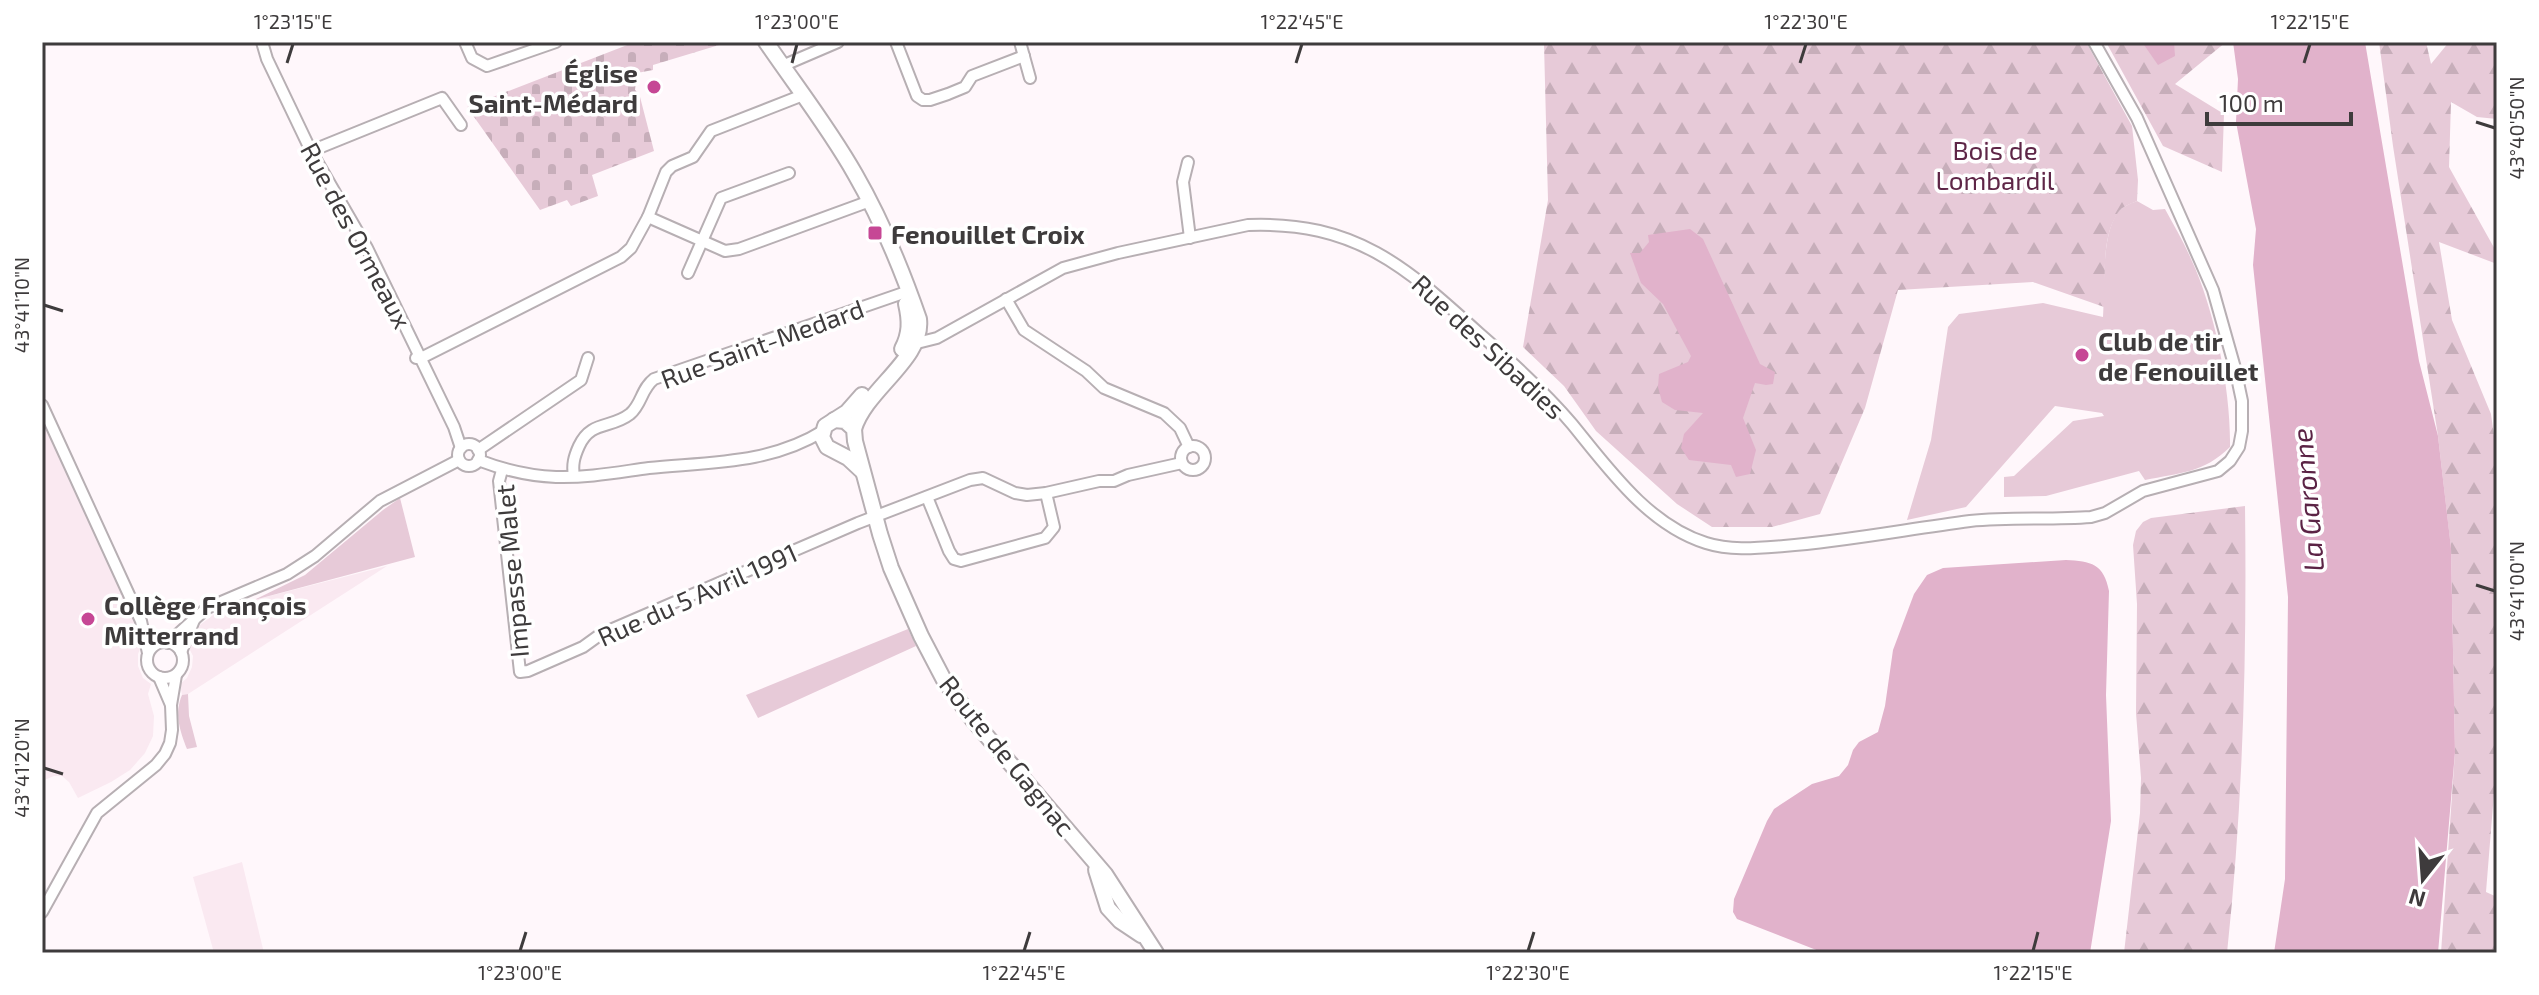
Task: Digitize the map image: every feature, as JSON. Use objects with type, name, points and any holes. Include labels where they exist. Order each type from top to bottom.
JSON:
[{"type":"main road","points":[[766,42],[823,123],[870,201],[894,259],[915,336],[901,364],[862,407],[848,449],[835,451]]},
{"type":"main road","points":[[862,471],[823,442],[823,431],[829,422],[847,412],[915,336]]},
{"type":"main road","points":[[834,420],[845,421],[854,435]]},
{"type":"main road","name":"Route de Gagnac","points":[[854,435],[891,568],[944,680],[973,720],[1105,874],[1153,948]]},
{"type":"street","name":"Rue des Ormeaux","points":[[262,42],[267,59],[311,151],[367,248],[454,427],[472,451],[502,470],[528,475],[574,476],[743,460],[800,445],[823,431]]},
{"type":"street","points":[[465,42],[472,58],[487,66],[556,42]]},
{"type":"street","points":[[782,66],[838,42]]},
{"type":"street","points":[[896,42],[917,96],[923,100],[965,87],[972,76],[1024,56]]},
{"type":"street","points":[[1020,42],[1030,78]]},
{"type":"street","name":"Rue des Sibadies","points":[[915,336],[937,338],[1063,268],[1248,225],[1304,229],[1348,239],[1385,257],[1421,280],[1548,396],[1599,459],[1642,503],[1667,523],[1705,543],[1740,548],[1796,545],[1973,521],[2091,517],[2105,513],[2143,491],[2218,471],[2230,461],[2239,447],[2242,431],[2242,401],[2213,290],[2133,111],[2094,42]]},
{"type":"street","points":[[418,358],[621,257],[631,248],[648,217],[666,172],[693,157],[711,131],[803,95]]},
{"type":"street","points":[[311,151],[442,98],[461,125]]},
{"type":"street","points":[[1188,162],[1183,182],[1190,238]]},
{"type":"street","points":[[688,273],[721,198],[789,173]]},
{"type":"street","points":[[648,217],[725,251],[739,249],[870,201]]},
{"type":"street","name":"Rue Saint-Medard","points":[[574,476],[574,458],[584,435],[630,414],[645,386],[654,379],[902,293]]},
{"type":"street","points":[[1006,299],[1024,330],[1086,371],[1104,388],[1164,413],[1180,428],[1189,447]]},
{"type":"street","points":[[148,653],[207,608],[287,574],[315,556],[380,501],[459,460],[458,453],[472,451],[581,380],[588,358]]},
{"type":"street","points":[[42,405],[141,621],[149,668],[159,677],[171,705]]},
{"type":"street","name":"Rue des Ormeaux","points":[[800,445],[835,451]]},
{"type":"street","points":[[1189,447],[1202,451],[1204,462],[1199,468],[1191,470],[1182,463],[1183,452],[1189,447]]},
{"type":"street","name":"Rue des Ormeaux","points":[[459,460],[469,466],[472,451]]},
{"type":"street","name":"Rue du 5 Avril 1991","points":[[520,672],[583,647],[601,634],[875,516],[970,480],[983,478],[1015,493],[1046,493],[1099,481],[1114,481],[1182,463]]},
{"type":"street","name":"Impasse Malet","points":[[502,470],[499,481],[520,672]]},
{"type":"street","points":[[927,497],[949,551],[954,559],[961,561],[1045,538],[1054,527],[1046,493]]},
{"type":"street","points":[[159,677],[171,678],[183,665],[181,652],[195,618]]},
{"type":"street","points":[[141,621],[164,643],[181,652]]},
{"type":"street","points":[[42,912],[97,813],[156,765],[165,754],[172,730],[171,705],[176,675]]},
{"type":"shaded area","name":"Collège François Mitterrand","points":[[42,421],[141,634],[138,666],[143,678],[151,684],[148,694],[154,716],[153,736],[145,753],[130,770],[78,798],[62,776],[42,781]]},
{"type":"shaded area","points":[[387,566],[182,695],[180,684],[192,667],[193,656],[189,648],[192,638],[200,625],[217,612]]},
{"type":"shaded area","points":[[242,862],[264,953],[214,953],[193,877]]},
{"type":"green space","points":[[635,42],[729,42],[653,65],[653,70],[637,73],[635,90],[639,93],[654,151],[592,175],[598,196],[571,206],[567,200],[540,210],[467,107]]},
{"type":"green space","name":"Bois de Lombardil","points":[[1536,42],[2086,42],[2132,126],[2138,180],[2137,201],[2120,210],[2108,237],[2104,307],[2033,282],[1898,290],[1865,408],[1820,514],[1772,527],[1712,527],[1677,504],[1596,431],[1564,386],[1523,347],[1548,200],[1544,44]]},
{"type":"green space","points":[[2106,42],[2226,42],[2175,84],[2224,114],[2222,172],[2163,146]]},
{"type":"green space","points":[[2379,42],[2426,42],[2431,64],[2449,42],[2497,42],[2497,119],[2477,117],[2451,102],[2449,167],[2497,253],[2497,264],[2439,242],[2452,320],[2491,414],[2497,458],[2497,756],[2486,892],[2497,897],[2497,953],[2441,953],[2455,752],[2451,549],[2438,436]]},
{"type":"green space","name":"Club de tir de Fenouillet","points":[[2137,201],[2153,210],[2165,209],[2200,279],[2220,351],[2228,401],[2230,447],[2211,462],[2180,473],[2145,480],[2139,471],[2046,496],[2004,497],[2004,477],[2014,476],[2073,421],[2104,416],[2102,413],[2055,406],[1966,507],[1907,520],[1931,440],[1948,327],[1959,314],[2043,303],[2103,317],[2106,251],[2111,225],[2120,210]]},
{"type":"green space","points":[[400,498],[415,557],[254,600],[305,575]]},
{"type":"green space","points":[[2245,506],[2243,730],[2227,953],[2124,953],[2141,778],[2136,713],[2137,604],[2133,545],[2136,531],[2151,518]]},
{"type":"green space","points":[[908,629],[916,646],[758,718],[746,695]]},
{"type":"green space","points":[[188,694],[189,716],[197,747],[187,749],[178,716],[182,695]]},
{"type":"water","points":[[2142,42],[2174,42],[2175,56],[2158,65]]},
{"type":"water","name":"La Garonne","points":[[2233,42],[2365,42],[2419,361],[2438,436],[2451,548],[2455,752],[2438,953],[2274,953],[2285,879],[2288,597],[2253,265],[2256,229],[2236,122],[2238,79]]},
{"type":"water","points":[[1690,229],[1703,239],[1760,364],[1775,372],[1773,384],[1755,383],[1743,418],[1756,450],[1750,474],[1736,477],[1731,465],[1689,460],[1681,448],[1684,434],[1703,413],[1675,410],[1662,402],[1658,387],[1659,374],[1688,362],[1691,356],[1663,304],[1641,283],[1630,253],[1640,253],[1649,242],[1648,235]]},
{"type":"water","points":[[2083,561],[2095,566],[2104,575],[2109,591],[2106,695],[2111,821],[2090,953],[1824,953],[1737,919],[1733,912],[1734,899],[1774,809],[1812,784],[1839,776],[1859,742],[1878,732],[1893,650],[1914,594],[1927,575],[1943,568]]},
{"type":"place","name":"Église Saint-Médard","points":[[654,87]]},
{"type":"place","name":"Fenouillet Croix","points":[[875,233]]},
{"type":"place","name":"Club de tir de Fenouillet","points":[[2082,355]]},
{"type":"place","name":"Collège François Mitterrand","points":[[88,619]]}]
